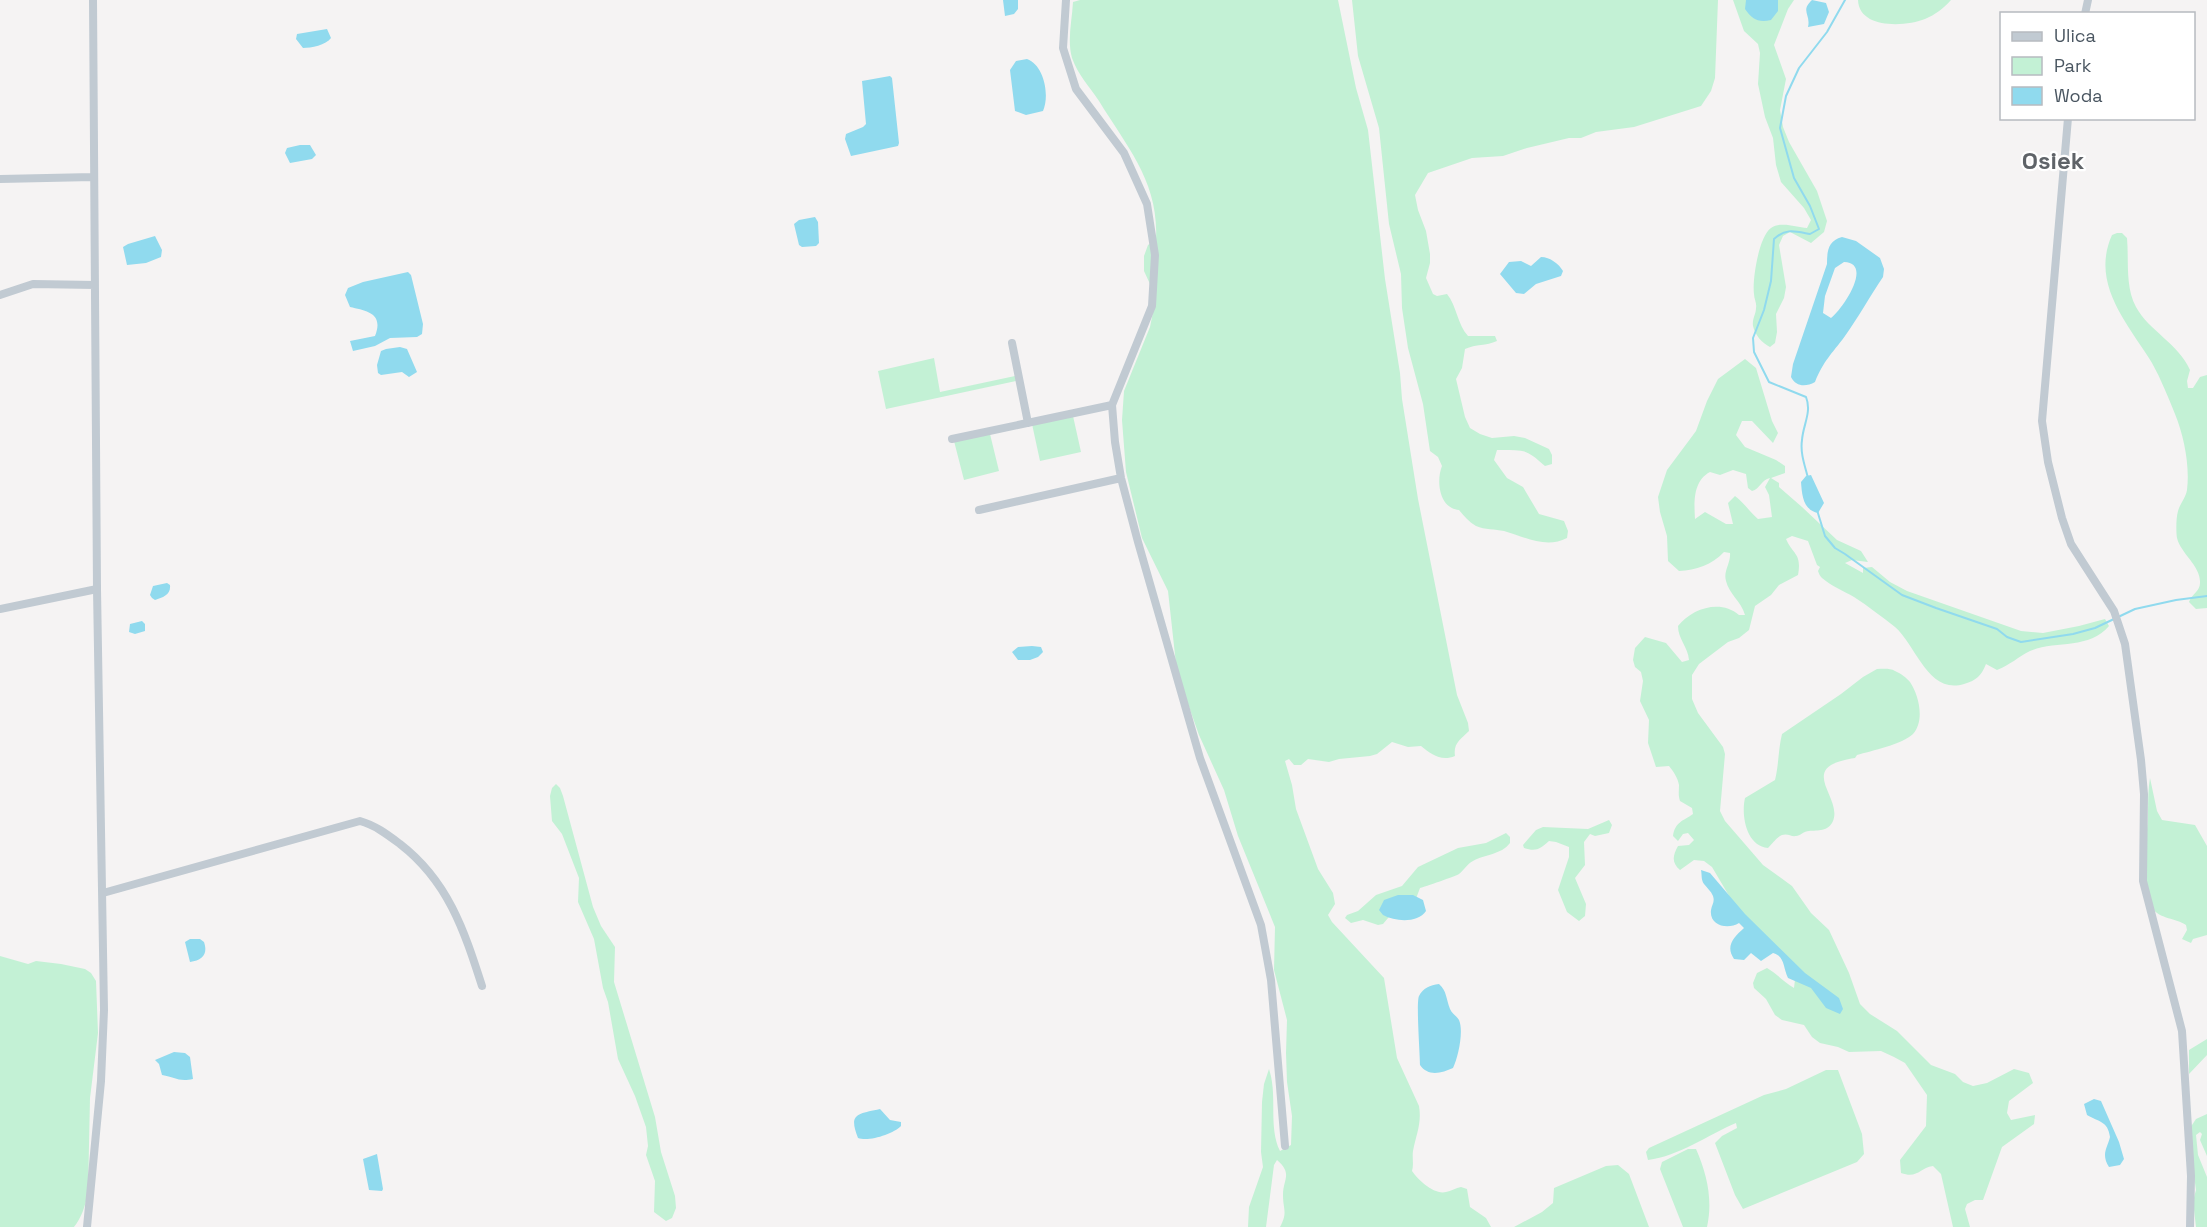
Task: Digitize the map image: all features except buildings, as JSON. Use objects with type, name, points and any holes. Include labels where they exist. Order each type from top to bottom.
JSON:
[{"type":"street","points":[[87,1227],[101,1081],[104,1010],[97,589],[93,0]]},
{"type":"street","points":[[1066,0],[1063,48],[1076,89],[1124,153],[1147,204],[1155,255],[1152,306],[1112,405],[1115,442],[1121,478],[1200,758],[1261,926],[1271,980],[1284,1146]]},
{"type":"street","points":[[2068,120],[2042,421],[2048,462],[2071,544],[2115,611],[2125,644],[2144,794],[2143,881],[2182,1031],[2191,1176],[2190,1227]]},
{"type":"street","points":[[0,179],[93,177]]},
{"type":"street","points":[[0,295],[33,284],[95,285]]},
{"type":"street","points":[[1012,343],[1028,423]]},
{"type":"street","points":[[952,439],[1112,405]]},
{"type":"street","points":[[979,510],[1121,478]]},
{"type":"street","points":[[0,609],[97,589]]},
{"type":"street","points":[[103,893],[360,821],[390,836],[432,874],[453,910],[482,986]]},
{"type":"green space","points":[[1080,0],[1338,0],[1356,88],[1368,130],[1385,279],[1418,499],[1457,695],[1469,731],[1456,744],[1455,756],[1450,758],[1436,756],[1421,746],[1408,747],[1392,742],[1377,754],[1370,756],[1329,762],[1308,759],[1301,765],[1294,765],[1289,759],[1285,761],[1296,809],[1318,869],[1333,893],[1335,904],[1328,915],[1384,978],[1397,1058],[1420,1112],[1412,1171],[1422,1182],[1436,1191],[1446,1192],[1461,1187],[1467,1189],[1470,1207],[1486,1218],[1491,1227],[1280,1227],[1284,1214],[1283,1189],[1286,1173],[1277,1160],[1274,1165],[1266,1227],[1248,1227],[1249,1207],[1263,1167],[1262,1102],[1269,1069],[1272,1079],[1276,1141],[1280,1151],[1291,1145],[1292,1116],[1286,1053],[1287,1020],[1274,970],[1275,927],[1177,673],[1168,591],[1142,538],[1126,472],[1122,420],[1124,391],[1150,327],[1156,297],[1144,271],[1144,256],[1148,245],[1156,239],[1156,219],[1147,182],[1139,166],[1074,64],[1070,37],[1073,2]]},
{"type":"green space","points":[[1352,0],[1718,0],[1715,78],[1711,91],[1701,106],[1634,127],[1596,132],[1581,138],[1569,138],[1503,156],[1472,158],[1428,173],[1415,195],[1426,231],[1430,263],[1426,278],[1433,294],[1437,296],[1447,294],[1468,336],[1495,336],[1497,341],[1465,349],[1462,368],[1456,379],[1465,417],[1470,428],[1480,434],[1492,438],[1514,436],[1525,438],[1549,449],[1552,464],[1545,466],[1528,453],[1519,450],[1497,450],[1494,460],[1507,478],[1523,487],[1539,514],[1564,521],[1568,531],[1567,538],[1543,542],[1476,526],[1443,499],[1439,486],[1442,466],[1438,457],[1430,451],[1423,404],[1408,348],[1402,308],[1401,274],[1389,224],[1379,128],[1358,56]]},
{"type":"green space","points":[[1733,0],[1794,0],[1788,9],[1774,45],[1786,79],[1780,110],[1789,142],[1817,191],[1827,221],[1824,232],[1811,243],[1790,232],[1783,236],[1779,245],[1786,287],[1784,298],[1776,314],[1775,343],[1770,347],[1759,338],[1753,326],[1756,306],[1754,279],[1760,249],[1771,228],[1784,225],[1807,228],[1811,220],[1804,208],[1781,182],[1776,165],[1773,138],[1765,117],[1758,84],[1760,53],[1758,44],[1744,31]]},
{"type":"green space","points":[[1858,0],[1951,0],[1939,11],[1925,19],[1895,24],[1874,21],[1866,16],[1860,9]]},
{"type":"green space","points":[[2122,233],[2127,238],[2130,291],[2136,307],[2148,323],[2185,361],[2190,370],[2188,388],[2193,388],[2200,377],[2207,375],[2207,608],[2196,609],[2189,602],[2199,588],[2199,577],[2177,538],[2177,514],[2186,493],[2188,481],[2186,451],[2181,432],[2158,375],[2123,318],[2109,287],[2106,253],[2112,235]]},
{"type":"green space","points":[[934,358],[940,392],[1015,376],[1016,381],[886,409],[878,371]]},
{"type":"green space","points":[[1745,359],[1756,368],[1772,421],[1778,433],[1773,443],[1752,421],[1742,421],[1736,435],[1745,447],[1785,466],[1785,473],[1771,478],[1779,483],[1779,487],[1837,540],[1861,551],[1868,562],[1852,560],[1845,563],[1863,573],[1863,568],[1872,567],[1890,582],[1907,591],[2021,631],[2043,633],[2105,619],[2109,626],[2101,634],[2082,642],[2030,651],[1997,670],[1986,664],[1980,675],[1964,684],[1952,685],[1941,682],[1932,676],[1895,627],[1859,600],[1822,578],[1818,571],[1820,567],[1817,565],[1808,541],[1792,536],[1786,539],[1798,558],[1798,575],[1779,585],[1771,595],[1755,606],[1749,630],[1739,638],[1728,642],[1699,664],[1692,675],[1692,699],[1698,713],[1723,747],[1725,754],[1720,811],[1725,821],[1763,865],[1792,886],[1811,913],[1829,930],[1849,973],[1860,1004],[1870,1014],[1897,1031],[1931,1065],[1955,1074],[1963,1082],[1973,1086],[1987,1083],[2014,1069],[2029,1073],[2033,1083],[2009,1101],[2007,1113],[2011,1120],[2035,1115],[2034,1124],[2002,1147],[1983,1200],[1975,1200],[1967,1204],[1965,1209],[1970,1227],[1953,1227],[1941,1174],[1933,1166],[1911,1175],[1901,1173],[1900,1160],[1926,1126],[1927,1095],[1905,1063],[1881,1051],[1849,1052],[1820,1043],[1812,1037],[1804,1025],[1782,1020],[1775,1015],[1766,999],[1754,988],[1753,983],[1757,973],[1767,968],[1794,988],[1796,971],[1738,911],[1712,867],[1704,861],[1694,860],[1680,870],[1674,861],[1678,846],[1689,845],[1694,840],[1688,833],[1683,834],[1678,841],[1673,836],[1678,825],[1693,814],[1692,808],[1680,801],[1679,785],[1669,766],[1656,767],[1648,743],[1649,720],[1640,701],[1643,681],[1641,672],[1635,667],[1633,660],[1635,648],[1645,637],[1666,643],[1682,662],[1689,660],[1678,626],[1699,610],[1724,607],[1739,615],[1745,615],[1726,581],[1730,553],[1724,552],[1698,568],[1679,571],[1668,561],[1667,536],[1658,497],[1667,470],[1696,431],[1718,379]],"holes":[[[1733,470],[1746,474],[1748,488],[1752,491],[1770,478],[1765,487],[1769,495],[1772,517],[1758,519],[1735,496],[1728,503],[1733,524],[1726,524],[1705,512],[1695,519],[1696,492],[1704,476],[1710,472],[1720,475]]]},
{"type":"green space","points":[[1073,416],[1081,452],[1040,461],[1032,424]]},
{"type":"green space","points":[[990,434],[999,471],[964,480],[954,441]]},
{"type":"green space","points":[[1877,669],[1893,670],[1910,682],[1919,708],[1917,729],[1902,741],[1837,762],[1827,768],[1824,775],[1825,783],[1834,811],[1831,825],[1822,830],[1807,831],[1798,836],[1782,835],[1768,848],[1755,842],[1750,836],[1745,821],[1745,798],[1775,780],[1782,734]]},
{"type":"green space","points":[[2150,778],[2157,811],[2162,820],[2195,825],[2207,846],[2207,935],[2193,939],[2191,943],[2182,939],[2187,930],[2186,925],[2164,917],[2153,909],[2149,902],[2145,859]]},
{"type":"green space","points":[[556,784],[563,796],[593,907],[601,926],[615,947],[614,982],[655,1117],[661,1152],[675,1196],[676,1208],[672,1218],[666,1221],[654,1212],[655,1181],[646,1155],[648,1146],[646,1127],[618,1059],[594,939],[578,902],[579,878],[562,834],[552,821],[550,796]]},
{"type":"green space","points":[[1609,820],[1612,825],[1609,833],[1595,836],[1590,834],[1584,842],[1585,865],[1575,878],[1586,904],[1585,916],[1579,921],[1567,912],[1558,890],[1569,857],[1569,847],[1549,841],[1535,850],[1524,848],[1523,845],[1536,830],[1543,827],[1588,829]]},
{"type":"green space","points":[[1506,833],[1510,837],[1510,843],[1506,847],[1473,861],[1457,875],[1420,888],[1414,904],[1393,912],[1383,924],[1378,925],[1363,920],[1351,923],[1345,918],[1358,911],[1376,895],[1402,886],[1418,867],[1458,848],[1486,843]]},
{"type":"green space","points":[[0,956],[28,964],[36,961],[85,969],[96,981],[98,1033],[90,1098],[88,1193],[83,1211],[74,1227],[0,1227]]},
{"type":"green space","points":[[2207,1039],[2207,1055],[2189,1074],[2189,1050]]},
{"type":"green space","points":[[1826,1070],[1838,1070],[1862,1134],[1864,1154],[1857,1162],[1743,1209],[1735,1195],[1715,1143],[1722,1136],[1737,1128],[1736,1123],[1682,1150],[1648,1160],[1646,1152],[1649,1148],[1764,1095],[1786,1089]]},
{"type":"green space","points":[[2207,1114],[2207,1156],[2200,1140],[2202,1134],[2200,1132],[2196,1135],[2198,1155],[2207,1177],[2207,1227],[2196,1227],[2193,1201],[2196,1190],[2189,1140],[2190,1128],[2196,1119]]},
{"type":"green space","points":[[1688,1149],[1696,1149],[1706,1178],[1709,1197],[1707,1227],[1683,1227],[1660,1169],[1662,1162]]},
{"type":"green space","points":[[1618,1165],[1629,1174],[1649,1227],[1514,1227],[1542,1212],[1553,1203],[1554,1188],[1606,1166]]},
{"type":"water","points":[[1003,0],[1018,0],[1018,9],[1014,14],[1005,16]]},
{"type":"water","points":[[1746,0],[1778,0],[1778,11],[1771,20],[1753,18],[1745,9]]},
{"type":"water","points":[[1812,0],[1826,3],[1829,12],[1824,24],[1808,27],[1806,10]]},
{"type":"water","points":[[327,29],[331,38],[318,46],[303,48],[296,39],[297,34]]},
{"type":"water","points":[[1027,59],[1038,67],[1044,81],[1046,97],[1043,111],[1026,115],[1015,111],[1010,70],[1016,61]]},
{"type":"water","points":[[890,76],[898,146],[851,156],[845,139],[846,134],[866,124],[862,81]]},
{"type":"water","points":[[310,145],[316,155],[312,159],[290,163],[285,153],[287,148]]},
{"type":"water","points":[[815,217],[818,222],[819,243],[816,246],[802,247],[799,245],[794,224],[799,220]]},
{"type":"water","points":[[155,236],[162,250],[161,257],[146,263],[127,265],[123,247]]},
{"type":"water","points":[[1842,237],[1856,241],[1880,258],[1884,269],[1883,277],[1825,363],[1815,382],[1802,385],[1796,383],[1791,377],[1793,364],[1827,264],[1829,247]],"holes":[[[1844,262],[1853,264],[1856,270],[1853,287],[1842,306],[1831,318],[1823,313],[1825,296],[1835,268]]]},
{"type":"water","points":[[1541,257],[1557,263],[1563,271],[1561,276],[1536,284],[1524,294],[1516,293],[1500,274],[1509,262],[1521,261],[1531,266]]},
{"type":"water","points":[[408,272],[411,275],[423,324],[422,334],[417,337],[390,338],[375,346],[353,351],[350,341],[375,336],[377,322],[372,314],[350,307],[345,295],[348,288],[363,282]]},
{"type":"water","points":[[400,347],[407,349],[417,372],[409,377],[402,372],[381,375],[378,373],[377,365],[381,351]]},
{"type":"water","points":[[1811,475],[1824,503],[1818,513],[1809,509],[1802,492],[1801,482],[1806,476]]},
{"type":"water","points":[[167,583],[170,588],[164,597],[155,600],[152,598],[150,595],[153,586]]},
{"type":"water","points":[[142,621],[145,624],[145,631],[135,634],[129,632],[130,624]]},
{"type":"water","points":[[1018,647],[1041,647],[1043,652],[1030,660],[1018,660],[1012,652]]},
{"type":"water","points":[[1701,870],[1710,873],[1745,914],[1805,973],[1839,998],[1843,1009],[1840,1014],[1826,1008],[1811,988],[1788,978],[1782,960],[1777,955],[1773,953],[1761,961],[1751,953],[1744,960],[1734,959],[1730,950],[1731,946],[1734,938],[1744,928],[1739,923],[1725,926],[1713,920],[1711,910],[1714,898],[1703,882]]},
{"type":"water","points":[[1398,895],[1413,895],[1423,900],[1426,911],[1418,918],[1406,920],[1383,915],[1379,910],[1384,900]]},
{"type":"water","points":[[190,939],[200,939],[204,942],[205,953],[198,960],[190,962],[185,942]]},
{"type":"water","points":[[1439,984],[1445,992],[1451,1011],[1459,1020],[1461,1037],[1453,1068],[1431,1073],[1420,1065],[1418,1001],[1425,989]]},
{"type":"water","points":[[174,1052],[185,1053],[190,1057],[193,1079],[180,1080],[162,1075],[159,1064],[155,1060]]},
{"type":"water","points":[[2094,1099],[2101,1101],[2119,1142],[2124,1159],[2120,1165],[2109,1167],[2105,1155],[2110,1137],[2109,1132],[2102,1123],[2087,1115],[2084,1104]]},
{"type":"water","points":[[880,1109],[890,1120],[901,1122],[901,1126],[881,1136],[868,1139],[858,1138],[854,1124],[857,1116]]},
{"type":"water","points":[[377,1154],[382,1191],[369,1190],[363,1159]]},
{"type":"waterway","points":[[1808,478],[1802,450],[1808,413],[1806,397],[1769,382],[1754,352],[1753,338],[1764,310],[1771,281],[1774,239],[1786,232],[1810,234],[1819,229],[1810,206],[1794,178],[1780,128],[1786,96],[1799,68],[1827,32],[1845,0]]},
{"type":"waterway","points":[[1817,510],[1825,536],[1835,548],[1902,595],[1997,629],[2007,637],[2021,642],[2073,634],[2095,628],[2135,609],[2207,596]]},
{"type":"district","name":"Osiek","points":[[2053,160]]}]
